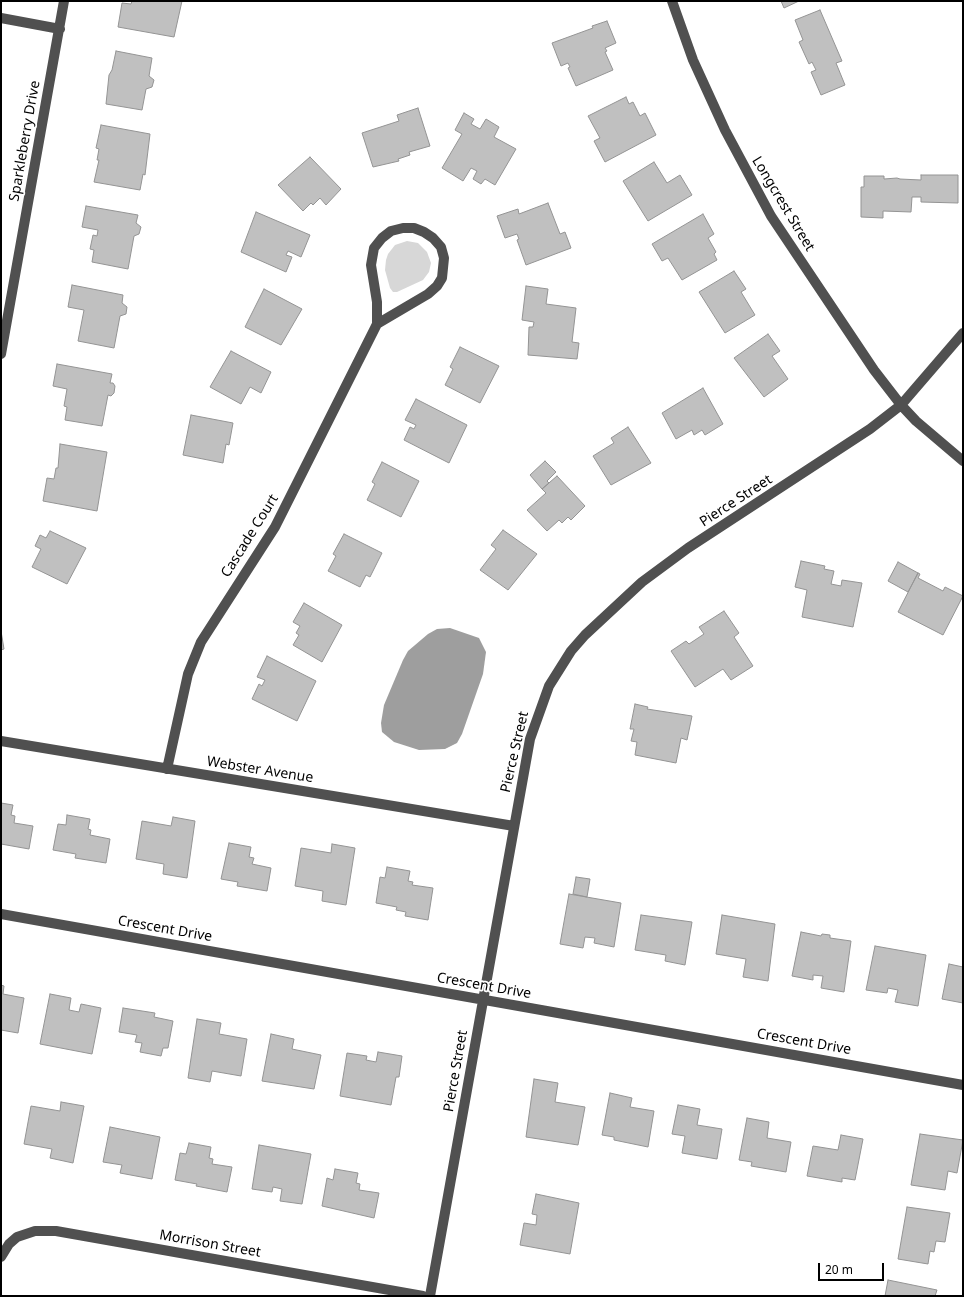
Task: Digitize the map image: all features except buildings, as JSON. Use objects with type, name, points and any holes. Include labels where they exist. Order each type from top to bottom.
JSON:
[{"type":"street","name":"Sparkleberry Drive","points":[[1,354],[64,1]]},
{"type":"street","name":"Longcrest Street","points":[[672,1],[692,60],[725,130],[771,216],[874,370],[901,405],[916,421],[963,460]]},
{"type":"street","points":[[1,18],[60,29]]},
{"type":"street","name":"Cascade Court","points":[[167,770],[188,674],[201,642],[275,527],[377,324],[377,302],[371,265],[374,248],[382,238],[391,231],[403,228],[414,228],[424,232],[433,238],[441,247],[444,258],[442,278],[437,286],[428,294],[377,324]]},
{"type":"street","name":"Pierce Street","points":[[430,1296],[530,739],[542,701],[558,670],[571,651],[585,635],[642,582],[665,564],[870,429],[901,405],[963,334]]},
{"type":"street","name":"Webster Avenue","points":[[1,741],[167,770],[514,826]]},
{"type":"street","name":"Crescent Drive","points":[[1,914],[963,1085]]},
{"type":"street","name":"Morrison Street","points":[[1,1257],[9,1244],[17,1237],[35,1231],[56,1231],[423,1296]]},
{"type":"shaded area","points":[[407,241],[418,243],[427,252],[431,263],[429,272],[423,280],[397,292],[393,292],[390,288],[385,270],[386,260],[388,254],[395,245]]},
{"type":"shaded area","points":[[450,628],[479,638],[486,652],[483,674],[462,734],[457,743],[445,749],[419,750],[394,742],[382,732],[381,723],[384,705],[403,660],[408,651],[428,634],[437,629]]}]
